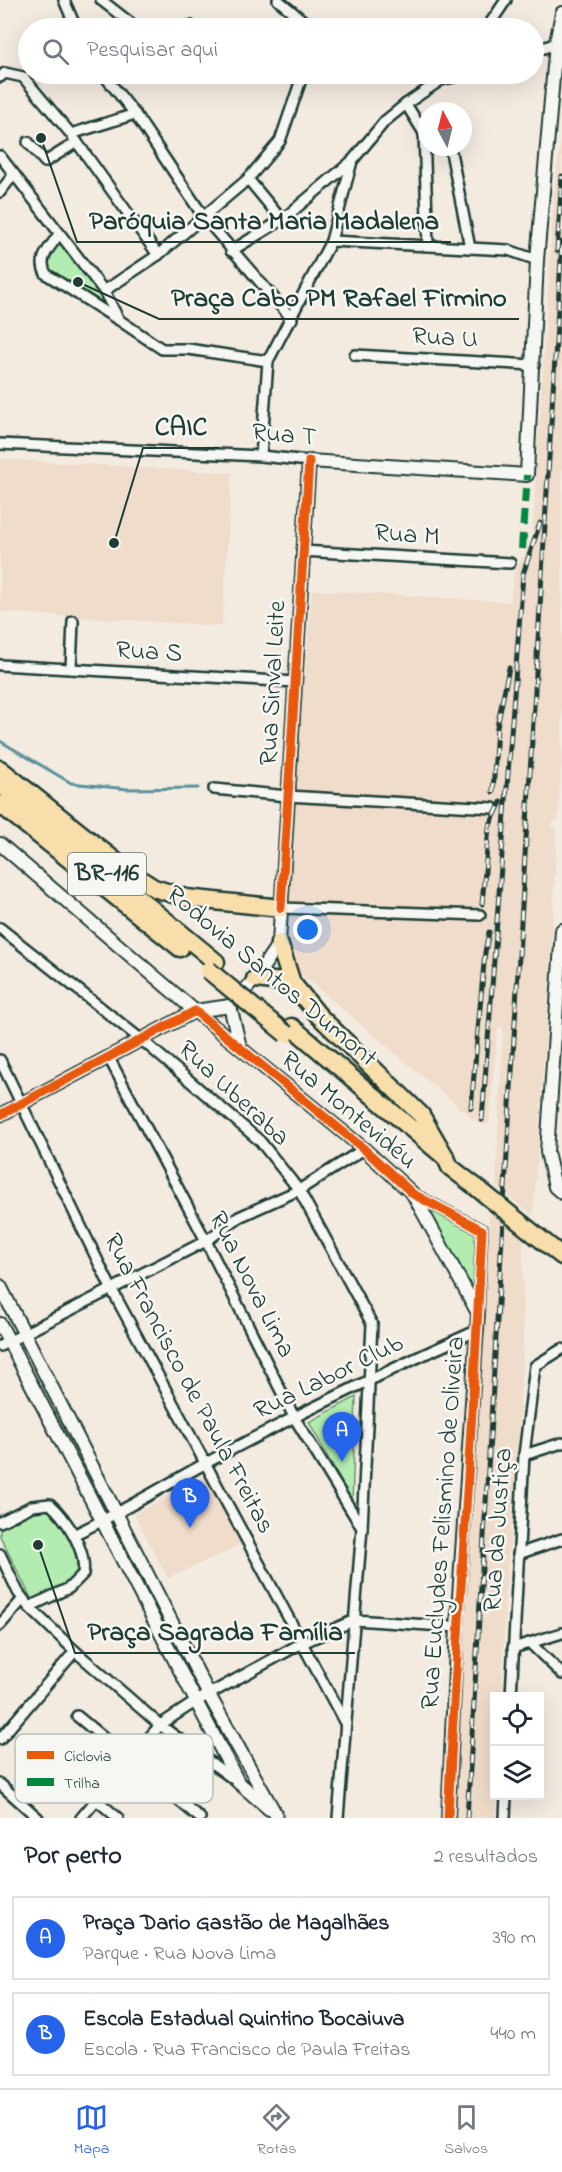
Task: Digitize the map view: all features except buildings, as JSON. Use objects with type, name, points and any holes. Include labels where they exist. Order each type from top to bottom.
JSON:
[{"type":"highway","points":[[0,768],[129,872],[154,888],[186,898],[281,908]]},
{"type":"highway","name":"Rodovia Santos Dumont","points":[[0,784],[289,1031],[442,1167],[448,1162],[476,1188],[562,1256]]},
{"type":"highway","name":"Rodovia Santos Dumont","points":[[0,804],[19,821],[212,966]]},
{"type":"highway","points":[[0,823],[9,819],[19,821]]},
{"type":"highway","points":[[279,943],[292,983],[319,1016],[422,1115],[448,1162]]},
{"type":"highway","points":[[255,979],[292,983]]},
{"type":"street","points":[[64,0],[72,18]]},
{"type":"street","points":[[100,0],[124,18]]},
{"type":"street","points":[[278,0],[300,18]]},
{"type":"street","points":[[494,18],[506,0]]},
{"type":"street","points":[[534,365],[537,260],[556,43],[562,13]]},
{"type":"street","points":[[544,48],[556,43]]},
{"type":"street","points":[[2,72],[18,76]]},
{"type":"street","points":[[28,84],[74,138],[158,255]]},
{"type":"street","points":[[111,84],[135,114],[203,216],[292,319]]},
{"type":"street","points":[[104,291],[158,255],[248,179],[280,141],[300,84]]},
{"type":"street","points":[[231,251],[282,220],[352,161],[385,122],[435,84]]},
{"type":"street","points":[[406,104],[418,122]]},
{"type":"street","points":[[28,142],[45,162],[74,138],[135,114]]},
{"type":"street","points":[[0,156],[104,291],[119,320]]},
{"type":"street","points":[[426,156],[428,246]]},
{"type":"street","points":[[452,156],[470,248]]},
{"type":"street","points":[[261,456],[268,361],[331,241],[352,161]]},
{"type":"street","points":[[0,192],[14,174]]},
{"type":"street","points":[[248,179],[282,220]]},
{"type":"street","points":[[59,234],[42,259],[42,267],[46,274],[162,349],[188,349],[268,361]]},
{"type":"street","points":[[331,241],[508,250],[537,260]]},
{"type":"street","name":"Rua U","points":[[355,355],[534,365]]},
{"type":"street","name":"Rua T","points":[[0,444],[261,456],[527,475],[534,365]]},
{"type":"street","name":"Rua Sinval Leite","points":[[279,943],[309,461]]},
{"type":"street","name":"Rua M","points":[[302,551],[510,563]]},
{"type":"street","points":[[71,669],[73,621]]},
{"type":"street","name":"Rua S","points":[[0,665],[296,682]]},
{"type":"street","points":[[214,789],[288,796],[493,808]]},
{"type":"street","name":"Rua Montevidéu","points":[[0,844],[195,1011],[364,1149],[412,1194],[482,1230]]},
{"type":"street","points":[[281,908],[480,915]]},
{"type":"street","name":"Rua Uberaba","points":[[0,928],[143,1041],[237,1119],[260,1142],[299,1190],[372,1324],[362,1528],[338,1818]]},
{"type":"street","points":[[562,930],[547,1152],[555,1187],[562,1193]]},
{"type":"street","points":[[0,1115],[143,1041],[195,1011],[230,1006],[255,979],[279,943]]},
{"type":"street","points":[[230,1006],[234,1029],[241,1049]]},
{"type":"street","name":"Rua Nova Lima","points":[[109,1058],[206,1241],[294,1417],[362,1528]]},
{"type":"street","name":"Rua Francisco de Paula Freitas","points":[[0,1060],[111,1288],[203,1464],[345,1724]]},
{"type":"street","points":[[4,1344],[206,1241],[239,1217],[299,1190],[364,1149]]},
{"type":"street","points":[[412,1194],[478,1313]]},
{"type":"street","name":"Rua Euclydes Felismino de Oliveira","points":[[448,1818],[457,1627],[478,1330],[482,1230]]},
{"type":"street","points":[[0,1286],[209,1695],[276,1817]]},
{"type":"street","points":[[0,1324],[4,1344],[103,1521],[212,1734]]},
{"type":"street","name":"Rua Labor Club","points":[[73,1535],[118,1514],[203,1464],[370,1378],[478,1330]]},
{"type":"street","name":"Rua da Justiça","points":[[511,1692],[524,1455],[535,1366],[562,1349]]},
{"type":"street","points":[[524,1455],[562,1443]]},
{"type":"street","points":[[0,1522],[32,1506],[50,1504],[73,1535],[82,1557],[83,1574],[69,1588],[26,1603],[0,1625]]},
{"type":"street","points":[[518,1554],[562,1539]]},
{"type":"street","points":[[0,1554],[26,1603],[75,1651],[172,1734]]},
{"type":"street","points":[[153,1734],[160,1725],[195,1702],[302,1643],[355,1620],[457,1627]]},
{"type":"street","points":[[513,1648],[562,1633]]},
{"type":"street","points":[[530,1643],[562,1674]]},
{"type":"street","points":[[0,1739],[75,1651]]},
{"type":"street","points":[[77,1716],[98,1734]]},
{"type":"street","points":[[213,1735],[238,1782]]},
{"type":"street","points":[[213,1764],[238,1782],[276,1817]]},
{"type":"street","points":[[0,1785],[15,1798]]},
{"type":"street","points":[[505,1818],[506,1800]]},
{"type":"street","points":[[21,1803],[38,1818]]},
{"type":"street","points":[[81,1818],[94,1803]]},
{"type":"street","points":[[99,1803],[118,1818]]},
{"type":"street","points":[[181,1803],[200,1818]]},
{"type":"shaded area","points":[[562,131],[562,756],[558,821],[553,822],[552,828],[557,829],[551,954],[533,1216],[496,1186],[503,1027],[498,1027],[489,1124],[479,1124],[292,966],[283,943],[312,590],[510,602],[514,572],[532,541],[554,194]]},
{"type":"shaded area","points":[[0,459],[232,473],[222,626],[0,612]]},
{"type":"shaded area","points":[[490,1208],[523,1235],[523,1339],[518,1448],[505,1598],[502,1692],[490,1692],[490,1800],[495,1800],[495,1818],[453,1818]]},
{"type":"shaded area","points":[[209,1476],[247,1542],[168,1578],[134,1514]]},
{"type":"green space","points":[[58,238],[102,291],[116,316],[43,267]]},
{"type":"green space","points":[[421,1201],[478,1231],[475,1300]]},
{"type":"green space","points":[[356,1397],[352,1502],[309,1422]]},
{"type":"green space","points":[[38,1507],[53,1512],[72,1544],[77,1570],[74,1579],[32,1600],[0,1536],[0,1528]]},
{"type":"waterway","points":[[0,741],[71,783],[127,789],[198,788]]},
{"type":"railway","points":[[557,251],[562,176]]},
{"type":"railway","points":[[467,1818],[562,242]]},
{"type":"railway","points":[[482,1120],[523,574],[540,523]]},
{"type":"railway","points":[[493,792],[497,727],[509,668]]},
{"type":"railway","points":[[482,904],[489,827],[501,802]]},
{"type":"railway","points":[[471,1108],[485,952],[489,932]]},
{"type":"marked path","points":[[522,549],[527,475]]},
{"type":"cycle path","points":[[281,908],[309,461]]},
{"type":"cycle path","points":[[0,1115],[195,1011],[364,1149],[413,1194],[482,1230],[448,1818]]},
{"type":"place","name":"Paróquia Santa Maria Madalena","points":[[41,138]]},
{"type":"place","name":"Praça Cabo PM Rafael Firmino","points":[[78,282]]},
{"type":"place","name":"CAIC","points":[[114,543]]},
{"type":"place","name":"Praça Dario Gastão de Magalhães","points":[[342,1462]]},
{"type":"place","name":"Escola Estadual Quintino Bocaiuva","points":[[190,1528]]},
{"type":"place","name":"Praça Sagrada Família","points":[[38,1545]]}]
